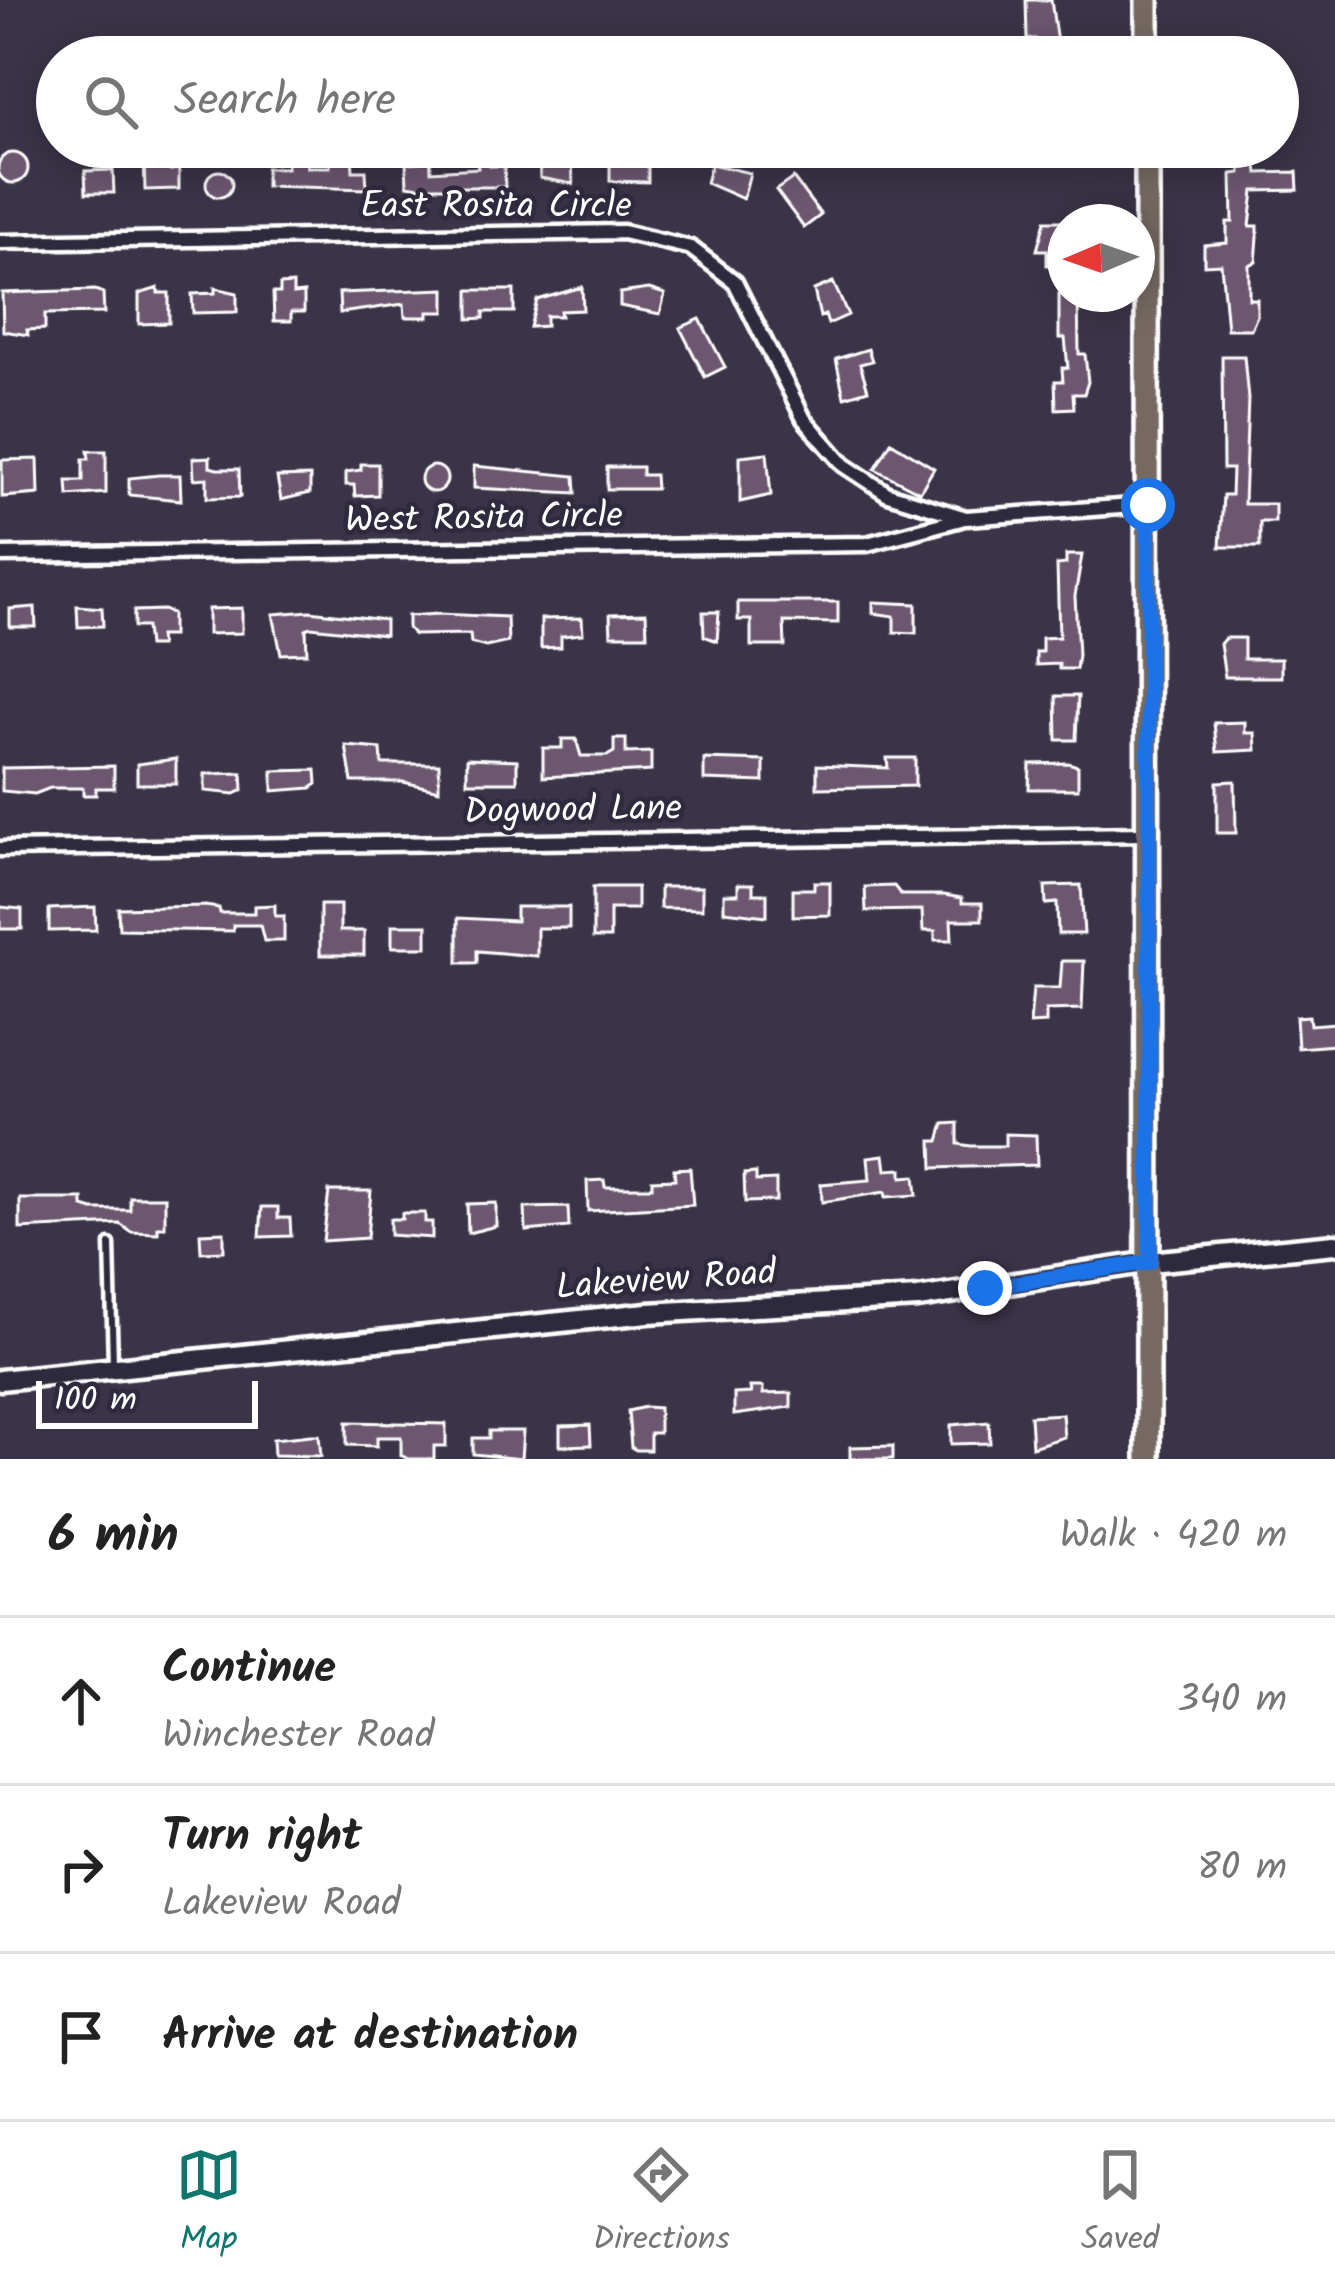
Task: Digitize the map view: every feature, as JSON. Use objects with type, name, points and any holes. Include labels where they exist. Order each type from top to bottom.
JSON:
[{"type":"main road","points":[[1147,0],[1147,36]]},
{"type":"main road","points":[[1147,168],[1148,1459]]},
{"type":"street","name":"East Rosita Circle","points":[[0,242],[623,232],[691,248],[735,282],[804,419],[844,465],[888,494],[966,518],[1148,505]]},
{"type":"street","name":"West Rosita Circle","points":[[0,555],[867,544],[966,518]]},
{"type":"street","name":"Dogwood Lane","points":[[0,849],[1147,834]]},
{"type":"street","name":"Lakeview Road","points":[[0,1380],[648,1313],[918,1298],[1150,1262],[1335,1244]]},
{"type":"lane","points":[[110,1244],[114,1367]]},
{"type":"building","points":[[1026,0],[1051,0],[1056,36],[1027,36]]},
{"type":"building","points":[[7,155],[19,155],[26,162],[26,174],[19,181],[7,181],[0,174],[0,162]]},
{"type":"building","points":[[144,168],[179,169],[179,189],[145,190]]},
{"type":"building","points":[[266,168],[353,168],[366,171],[367,189],[266,186]]},
{"type":"building","points":[[406,168],[504,168],[505,187],[431,187],[431,194],[421,194],[420,187],[407,185]]},
{"type":"building","points":[[540,168],[572,168],[573,184],[540,178]]},
{"type":"building","points":[[610,168],[648,168],[648,182],[610,181]]},
{"type":"building","points":[[710,168],[750,173],[743,199],[706,183]]},
{"type":"building","points":[[1241,168],[1257,168],[1258,173],[1297,172],[1298,190],[1254,191],[1250,226],[1258,226],[1258,237],[1256,262],[1249,265],[1249,299],[1257,299],[1257,316],[1251,329],[1227,329],[1221,264],[1204,265],[1204,245],[1227,243],[1227,222],[1233,222],[1232,174],[1241,173]]},
{"type":"building","points":[[113,170],[114,193],[86,193],[85,171]]},
{"type":"building","points":[[219,171],[232,184],[219,197],[206,184]]},
{"type":"building","points":[[793,178],[821,215],[804,228],[776,190]]},
{"type":"building","points":[[1045,221],[1047,221],[1047,250],[1037,250]]},
{"type":"building","points":[[833,282],[848,315],[828,324],[825,315],[820,317],[814,290]]},
{"type":"building","points":[[293,284],[293,294],[304,293],[304,312],[291,312],[291,321],[274,321],[273,293],[280,293],[280,285]]},
{"type":"building","points":[[582,287],[583,310],[560,311],[561,316],[546,316],[546,326],[530,327],[537,300]]},
{"type":"building","points":[[158,288],[158,293],[169,293],[169,323],[139,324],[139,294]]},
{"type":"building","points":[[215,288],[237,293],[237,312],[193,313],[192,294],[215,293]]},
{"type":"building","points":[[445,289],[445,312],[428,312],[428,317],[405,317],[404,304],[340,313],[339,293]]},
{"type":"building","points":[[649,289],[665,294],[660,314],[620,306],[620,293]]},
{"type":"building","points":[[469,290],[514,290],[514,312],[484,312],[484,318],[469,319]]},
{"type":"building","points":[[2,293],[103,293],[104,313],[45,314],[45,329],[27,330],[28,335],[3,331]]},
{"type":"building","points":[[1059,312],[1078,312],[1079,354],[1085,354],[1088,382],[1084,394],[1073,394],[1074,408],[1056,409],[1055,381],[1063,381],[1062,368],[1068,368],[1065,338],[1059,338]]},
{"type":"building","points":[[700,319],[725,367],[705,377],[680,328]]},
{"type":"building","points":[[868,349],[872,361],[860,364],[868,390],[844,397],[836,359]]},
{"type":"building","points":[[1222,356],[1244,356],[1248,399],[1244,504],[1275,504],[1275,522],[1260,522],[1260,547],[1220,547],[1223,495],[1231,495],[1232,469],[1223,469]]},
{"type":"building","points":[[891,442],[934,468],[920,492],[875,469]]},
{"type":"building","points":[[88,451],[106,451],[106,493],[68,496],[67,481],[83,481],[83,459],[89,459]]},
{"type":"building","points":[[767,453],[771,495],[740,502],[740,456]]},
{"type":"building","points":[[210,457],[210,467],[239,469],[240,497],[207,498],[207,478],[194,479],[193,458]]},
{"type":"building","points":[[38,459],[39,494],[2,497],[2,460]]},
{"type":"building","points":[[361,464],[378,464],[378,495],[355,496],[354,485],[346,485],[346,472],[361,470]]},
{"type":"building","points":[[434,466],[447,479],[434,492],[421,479]]},
{"type":"building","points":[[474,466],[575,476],[576,493],[474,488]]},
{"type":"building","points":[[607,467],[642,467],[642,475],[655,475],[656,489],[607,489]]},
{"type":"building","points":[[180,475],[181,500],[129,495],[129,478]]},
{"type":"building","points":[[310,476],[310,493],[281,500],[277,477]]},
{"type":"building","points":[[1066,555],[1082,555],[1075,596],[1076,669],[1036,665],[1042,638],[1059,637],[1057,565],[1066,564]]},
{"type":"building","points":[[738,602],[838,602],[838,623],[784,622],[785,646],[751,646],[751,620],[738,620]]},
{"type":"building","points":[[873,602],[916,604],[916,633],[894,632],[894,616],[873,613]]},
{"type":"building","points":[[77,606],[102,608],[103,626],[78,627]]},
{"type":"building","points":[[35,607],[36,627],[10,627],[10,609]]},
{"type":"building","points":[[242,608],[242,633],[208,634],[208,609]]},
{"type":"building","points":[[134,611],[172,613],[172,636],[159,636],[160,646],[148,646],[146,627],[134,627]]},
{"type":"building","points":[[310,611],[385,620],[385,635],[311,627],[306,629],[307,653],[281,654],[273,614]]},
{"type":"building","points":[[703,612],[719,612],[717,641],[704,636]]},
{"type":"building","points":[[646,613],[647,635],[611,635],[610,614]]},
{"type":"building","points":[[408,616],[507,617],[508,642],[486,647],[471,643],[470,634],[414,635],[408,628]]},
{"type":"building","points":[[582,618],[583,634],[561,636],[561,647],[541,648],[541,619]]},
{"type":"building","points":[[1225,638],[1244,638],[1244,659],[1281,659],[1281,677],[1225,677],[1220,644]]},
{"type":"building","points":[[1056,696],[1078,696],[1076,740],[1057,740]]},
{"type":"building","points":[[1245,722],[1245,733],[1255,733],[1256,750],[1217,752],[1214,723]]},
{"type":"building","points":[[562,739],[576,739],[581,756],[607,756],[614,752],[614,739],[626,739],[626,753],[651,752],[651,771],[543,777],[543,748],[562,748]]},
{"type":"building","points":[[346,746],[381,749],[382,764],[439,764],[439,790],[403,782],[352,782]]},
{"type":"building","points":[[467,758],[517,760],[517,782],[467,782]]},
{"type":"building","points":[[887,758],[915,758],[915,786],[817,788],[817,765],[888,768]]},
{"type":"building","points":[[176,759],[176,784],[137,784],[137,764]]},
{"type":"building","points":[[704,759],[764,761],[764,782],[704,780]]},
{"type":"building","points":[[1030,764],[1078,766],[1078,789],[1029,789]]},
{"type":"building","points":[[114,766],[114,788],[96,788],[96,795],[83,795],[83,788],[50,788],[35,794],[2,791],[2,768]]},
{"type":"building","points":[[316,770],[317,784],[311,788],[273,791],[273,771]]},
{"type":"building","points":[[242,773],[243,790],[235,794],[205,791],[205,774]]},
{"type":"building","points":[[1235,781],[1236,833],[1217,833],[1217,782]]},
{"type":"building","points":[[814,882],[830,882],[830,915],[793,916],[793,889],[814,889]]},
{"type":"building","points":[[738,884],[753,884],[753,894],[767,894],[767,916],[724,911],[724,894],[738,894]]},
{"type":"building","points":[[1081,885],[1084,934],[1058,934],[1057,903],[1046,904],[1045,886]]},
{"type":"building","points":[[894,886],[901,895],[944,895],[962,898],[962,903],[982,903],[982,920],[951,920],[952,940],[935,940],[935,931],[923,931],[922,910],[866,911],[865,887]]},
{"type":"building","points":[[593,887],[637,887],[637,909],[610,909],[610,938],[593,938]]},
{"type":"building","points":[[660,887],[702,887],[702,909],[660,908]]},
{"type":"building","points":[[275,905],[275,916],[284,916],[284,941],[264,941],[260,925],[233,925],[233,931],[119,929],[118,908],[205,906],[219,908],[220,913],[254,913],[254,906]]},
{"type":"building","points":[[320,905],[340,905],[340,931],[364,931],[364,955],[320,955]]},
{"type":"building","points":[[0,907],[22,909],[22,929],[0,929]]},
{"type":"building","points":[[95,907],[96,930],[49,931],[49,909]]},
{"type":"building","points":[[516,907],[569,907],[569,928],[537,928],[537,956],[477,951],[477,963],[458,963],[458,918],[516,921]]},
{"type":"building","points":[[392,925],[427,925],[427,947],[392,947]]},
{"type":"building","points":[[1062,961],[1084,961],[1082,1009],[1046,1010],[1046,1023],[1030,1024],[1033,988],[1060,988]]},
{"type":"building","points":[[1309,1016],[1310,1025],[1335,1023],[1335,1045],[1298,1048],[1296,1017]]},
{"type":"building","points":[[958,1123],[958,1144],[971,1146],[1005,1146],[1005,1134],[1036,1135],[1037,1165],[933,1168],[932,1141],[939,1141],[944,1124]]},
{"type":"building","points":[[884,1155],[886,1170],[902,1169],[902,1177],[915,1176],[917,1195],[886,1197],[885,1192],[822,1202],[821,1184],[870,1180],[868,1157]]},
{"type":"building","points":[[690,1168],[693,1205],[588,1211],[587,1181],[604,1180],[605,1187],[652,1187],[652,1180],[675,1179],[674,1169]]},
{"type":"building","points":[[756,1173],[756,1181],[776,1180],[776,1201],[745,1202],[744,1174]]},
{"type":"building","points":[[329,1191],[371,1191],[367,1238],[323,1241]]},
{"type":"building","points":[[130,1197],[165,1197],[165,1227],[158,1227],[158,1233],[131,1232],[120,1224],[20,1229],[20,1199],[83,1199],[83,1207],[93,1210],[130,1210]]},
{"type":"building","points":[[496,1203],[496,1226],[468,1233],[467,1204]]},
{"type":"building","points":[[262,1207],[278,1207],[278,1218],[290,1218],[291,1236],[260,1237]]},
{"type":"building","points":[[568,1207],[569,1227],[526,1231],[525,1208]]},
{"type":"building","points":[[402,1213],[425,1213],[425,1222],[432,1222],[432,1238],[390,1235],[390,1219],[402,1219]]},
{"type":"building","points":[[224,1232],[224,1251],[201,1252],[200,1233]]},
{"type":"building","points":[[750,1387],[763,1387],[763,1394],[791,1393],[791,1407],[734,1415],[734,1394],[751,1393]]},
{"type":"building","points":[[659,1408],[659,1433],[650,1433],[650,1450],[636,1450],[631,1447],[628,1411]]},
{"type":"building","points":[[1062,1414],[1064,1437],[1032,1447],[1030,1416]]},
{"type":"building","points":[[347,1422],[446,1424],[446,1446],[434,1446],[434,1459],[408,1459],[401,1455],[401,1437],[377,1437],[377,1446],[347,1445]]},
{"type":"building","points":[[989,1422],[990,1443],[951,1444],[951,1425]]},
{"type":"building","points":[[590,1425],[591,1445],[560,1446],[560,1426]]},
{"type":"building","points":[[489,1431],[523,1431],[521,1459],[473,1454],[473,1438],[489,1438]]},
{"type":"building","points":[[319,1435],[321,1456],[274,1455],[273,1439]]},
{"type":"building","points":[[893,1446],[893,1459],[850,1459],[850,1447]]},
{"type":"route","points":[[985,1288],[1150,1262],[1148,505]]}]
